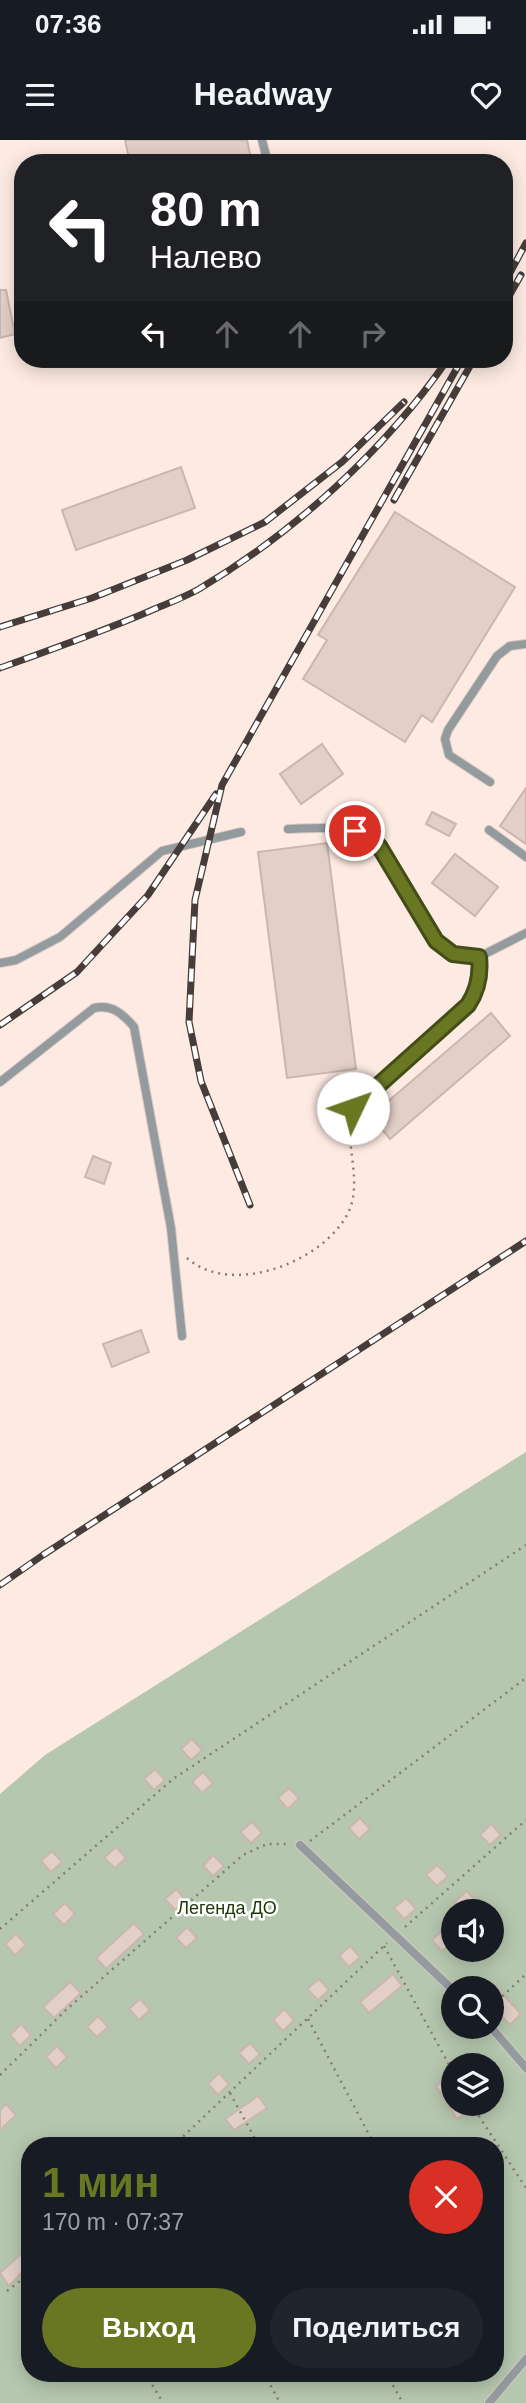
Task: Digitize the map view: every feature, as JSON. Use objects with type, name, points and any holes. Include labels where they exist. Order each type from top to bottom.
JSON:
[{"type":"lane","points":[[490,782],[449,755],[445,739],[447,730],[497,656],[510,646],[526,644]]},
{"type":"lane","points":[[288,829],[324,828],[369,836],[379,846],[436,941],[453,954],[479,957],[526,933]]},
{"type":"lane","points":[[489,831],[526,858]]},
{"type":"lane","points":[[0,963],[16,960],[60,937],[162,851],[241,832]]},
{"type":"lane","points":[[353,1108],[468,1005],[480,972],[479,957]]},
{"type":"lane","points":[[0,1082],[94,1008],[113,1008],[134,1027],[171,1228],[182,1336]]},
{"type":"lane","points":[[300,1846],[441,1979]]},
{"type":"lane","points":[[501,2039],[526,2068]]},
{"type":"lane","points":[[489,2403],[526,2359]]},
{"type":"path","points":[[183,1254],[196,1265],[216,1272],[257,1273],[288,1265],[326,1239],[348,1212],[353,1198],[348,1121],[353,1108]]},
{"type":"path","points":[[0,1929],[173,1779],[526,1545]]},
{"type":"path","points":[[0,2075],[66,2010],[243,1854],[267,1844],[300,1846],[311,1841],[355,1805],[526,1678]]},
{"type":"path","points":[[183,2137],[384,1946],[526,1820]]},
{"type":"path","points":[[384,1946],[443,2053]]},
{"type":"path","points":[[504,1995],[526,1974]]},
{"type":"path","points":[[308,2019],[370,2137]]},
{"type":"path","points":[[230,2093],[254,2137]]},
{"type":"path","points":[[479,2116],[493,2137]]},
{"type":"path","points":[[504,2154],[526,2188]]},
{"type":"path","points":[[7,2291],[21,2280]]},
{"type":"path","points":[[150,2382],[163,2403]]},
{"type":"path","points":[[269,2382],[280,2403]]},
{"type":"path","points":[[391,2382],[403,2403]]},
{"type":"green space","name":"Легенда ДО","points":[[526,1452],[526,2403],[0,2403],[0,1794],[45,1755]]},
{"type":"building","points":[[125,140],[247,140],[250,154],[128,154]]},
{"type":"building","points":[[0,290],[6,290],[14,334],[0,338]]},
{"type":"building","points":[[181,467],[195,508],[76,550],[62,510]]},
{"type":"building","points":[[395,512],[515,587],[432,722],[422,715],[405,742],[303,679],[327,640],[318,635]]},
{"type":"building","points":[[322,744],[343,774],[301,804],[280,774]]},
{"type":"building","points":[[526,788],[526,844],[500,826]]},
{"type":"building","points":[[432,812],[456,824],[449,836],[426,824]]},
{"type":"building","points":[[327,843],[356,1069],[287,1078],[258,852]]},
{"type":"building","points":[[455,854],[498,887],[475,916],[432,883]]},
{"type":"building","points":[[491,1013],[510,1036],[390,1139],[371,1116]]},
{"type":"building","points":[[93,1156],[111,1163],[104,1184],[85,1177]]},
{"type":"building","points":[[141,1330],[149,1352],[112,1367],[103,1344]]},
{"type":"building","points":[[192,1739],[202,1750],[191,1760],[181,1749]]},
{"type":"building","points":[[155,1769],[165,1780],[154,1790],[144,1779]]},
{"type":"building","points":[[203,1772],[213,1783],[202,1793],[192,1782]]},
{"type":"building","points":[[289,1788],[299,1798],[288,1809],[278,1798]]},
{"type":"building","points":[[360,1818],[370,1829],[359,1839],[349,1828]]},
{"type":"building","points":[[252,1822],[262,1833],[251,1843],[240,1832]]},
{"type":"building","points":[[491,1824],[501,1835],[490,1845],[480,1835]]},
{"type":"building","points":[[116,1847],[126,1858],[115,1868],[104,1858]]},
{"type":"building","points":[[52,1851],[62,1862],[51,1872],[41,1861]]},
{"type":"building","points":[[213,1855],[224,1866],[213,1876],[203,1866]]},
{"type":"building","points":[[437,1865],[448,1876],[437,1886],[426,1875]]},
{"type":"building","points":[[176,1889],[186,1900],[175,1910],[165,1899]]},
{"type":"building","points":[[467,1891],[474,1899],[457,1899]]},
{"type":"building","points":[[406,1898],[416,1909],[404,1919],[394,1908]]},
{"type":"building","points":[[65,1903],[75,1914],[64,1925],[53,1914]]},
{"type":"building","points":[[134,1923],[144,1934],[106,1969],[96,1958]]},
{"type":"building","points":[[187,1927],[197,1938],[186,1948],[176,1938]]},
{"type":"building","points":[[441,1932],[441,1950],[432,1940]]},
{"type":"building","points":[[16,1934],[26,1945],[15,1955],[5,1944]]},
{"type":"building","points":[[350,1946],[360,1957],[349,1967],[339,1956]]},
{"type":"building","points":[[393,1974],[402,1986],[369,2013],[360,2002]]},
{"type":"building","points":[[319,1979],[329,1990],[318,2000],[307,1989]]},
{"type":"building","points":[[70,1982],[81,1993],[54,2018],[43,2007]]},
{"type":"building","points":[[504,1996],[521,2014],[510,2025],[504,2018]]},
{"type":"building","points":[[140,1999],[150,2010],[139,2020],[129,2009]]},
{"type":"building","points":[[284,2009],[294,2020],[283,2031],[273,2020]]},
{"type":"building","points":[[98,2016],[108,2027],[97,2037],[87,2027]]},
{"type":"building","points":[[21,2024],[31,2035],[20,2046],[10,2035]]},
{"type":"building","points":[[250,2043],[260,2054],[249,2064],[239,2053]]},
{"type":"building","points":[[57,2046],[67,2057],[56,2068],[46,2057]]},
{"type":"building","points":[[219,2073],[229,2084],[218,2095],[208,2084]]},
{"type":"building","points":[[258,2096],[267,2108],[234,2130],[225,2119]]},
{"type":"building","points":[[6,2104],[16,2115],[0,2130],[0,2110]]},
{"type":"building","points":[[21,2254],[21,2273],[9,2286],[0,2273]]},
{"type":"railway","points":[[513,267],[526,243]]},
{"type":"railway","points":[[513,289],[521,275]]},
{"type":"railway","points":[[0,668],[174,601],[235,566],[270,542],[336,487],[396,425],[441,368]]},
{"type":"railway","points":[[250,1205],[201,1081],[189,1022],[195,900],[222,785],[457,368]]},
{"type":"railway","points":[[394,500],[469,368]]},
{"type":"railway","points":[[0,627],[92,598],[187,560],[265,522],[342,462],[404,402]]},
{"type":"railway","points":[[0,1025],[77,972],[148,895],[216,794]]},
{"type":"railway","points":[[0,1585],[526,1241]]},
{"type":"route","points":[[353,1108],[468,1005],[474,996],[480,972],[479,957],[453,954],[444,950],[436,941],[379,846],[369,836],[355,831]]}]
